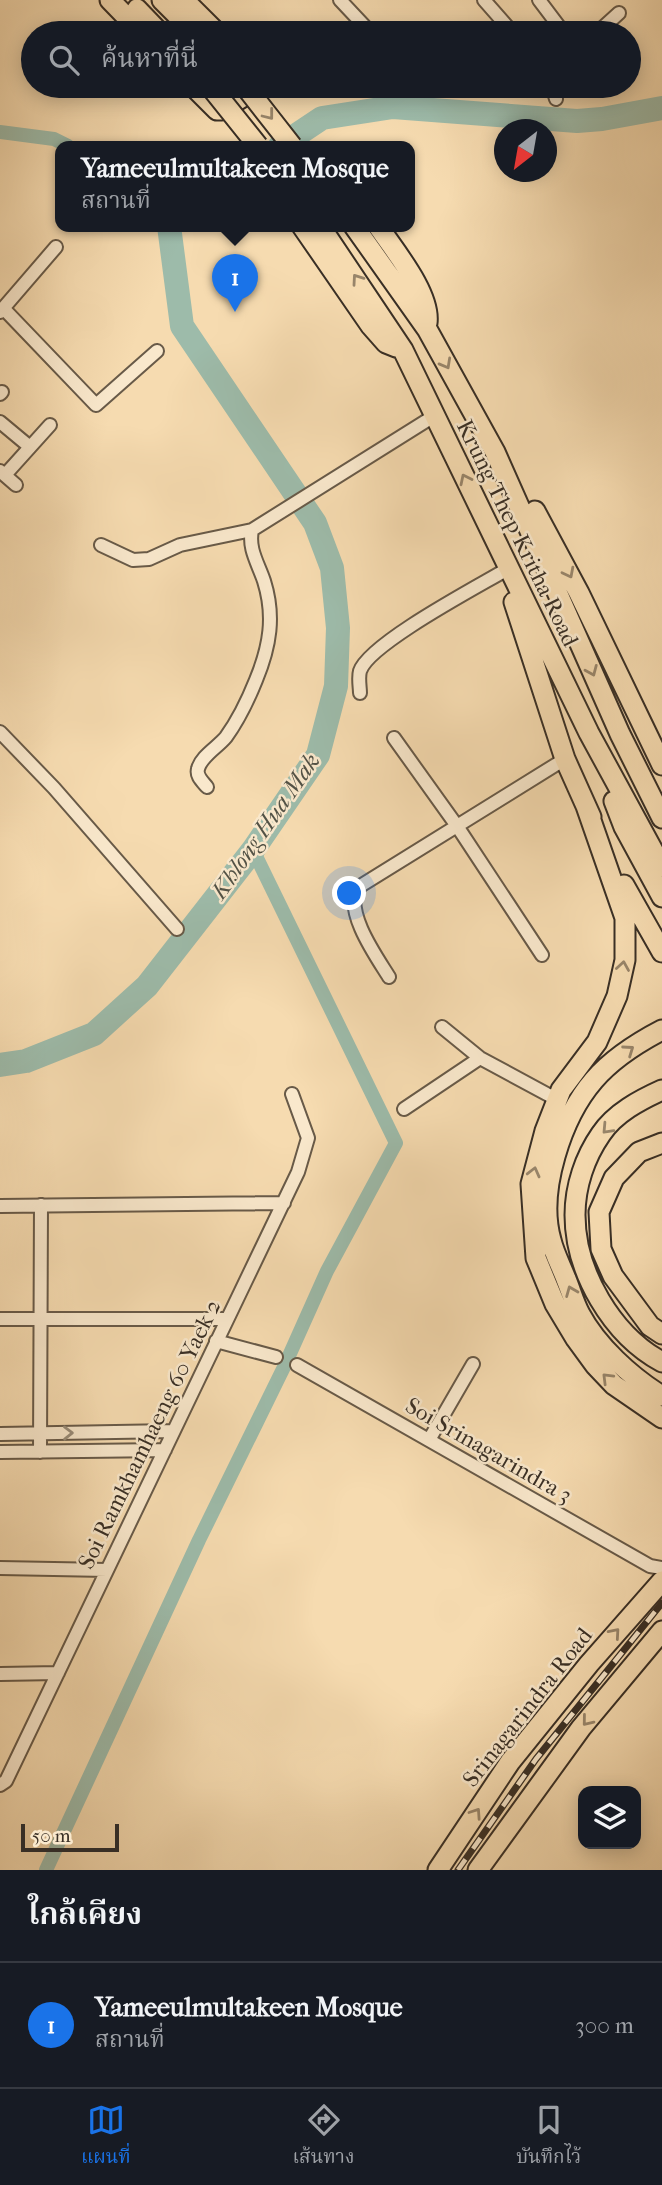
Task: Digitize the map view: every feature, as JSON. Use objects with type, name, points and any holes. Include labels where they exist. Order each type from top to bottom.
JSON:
[{"type":"main road","points":[[110,0],[130,21]]},
{"type":"main road","points":[[128,0],[148,21]]},
{"type":"main road","points":[[162,0],[183,21]]},
{"type":"main road","points":[[184,0],[205,21]]},
{"type":"main road","points":[[206,98],[217,110],[222,110],[241,98]]},
{"type":"main road","points":[[220,98],[254,141]]},
{"type":"main road","points":[[254,98],[288,141]]},
{"type":"main road","points":[[306,232],[371,326],[386,343],[403,350]]},
{"type":"main road","name":"Krung Thep Kritha Road","points":[[324,232],[403,350],[589,733],[662,867]]},
{"type":"main road","name":"Krung Thep Kritha Road","points":[[358,232],[427,329],[495,452],[620,734],[662,818]]},
{"type":"main road","points":[[382,232],[417,285],[429,314],[427,329]]},
{"type":"main road","points":[[495,452],[552,540],[662,765]]},
{"type":"main road","points":[[495,541],[565,758],[625,886],[662,953]]},
{"type":"main road","points":[[589,733],[624,827],[662,897]]},
{"type":"main road","points":[[586,806],[625,918],[625,960],[617,996],[597,1042],[556,1099],[531,1184],[536,1258],[555,1304],[595,1365],[614,1385],[662,1418]]},
{"type":"main road","points":[[662,1030],[626,1050],[594,1081],[569,1118],[554,1159],[547,1202],[550,1238],[580,1315],[615,1361],[643,1385],[662,1396]]},
{"type":"main road","points":[[662,1090],[637,1102],[602,1132],[582,1171],[575,1215],[581,1257],[597,1297],[624,1333],[662,1362]]},
{"type":"main road","points":[[656,1330],[613,1276],[601,1249],[599,1212],[614,1178],[639,1152],[662,1143]]},
{"type":"main road","name":"Srinagarindra Road","points":[[438,1870],[510,1762],[589,1664],[662,1581]]},
{"type":"main road","points":[[478,1870],[581,1728],[662,1631]]},
{"type":"street","points":[[340,0],[360,21]]},
{"type":"street","points":[[484,0],[502,21]]},
{"type":"street","points":[[538,0],[555,21]]},
{"type":"street","points":[[610,21],[619,13]]},
{"type":"street","points":[[56,247],[2,311],[96,405],[157,351]]},
{"type":"street","points":[[101,545],[133,560],[149,559],[180,545],[252,530],[434,416]]},
{"type":"street","points":[[0,422],[30,447]]},
{"type":"street","points":[[16,485],[2,473],[50,425]]},
{"type":"street","points":[[207,787],[197,775],[197,770],[225,738],[246,705],[264,661],[271,632],[271,609],[264,580],[253,553],[250,540],[252,530]]},
{"type":"street","points":[[360,693],[360,671],[371,654],[399,634],[504,571]]},
{"type":"street","points":[[0,732],[54,788],[177,929]]},
{"type":"street","points":[[394,738],[457,826],[542,955]]},
{"type":"street","points":[[388,977],[362,932],[354,908],[354,892],[357,888],[565,758]]},
{"type":"street","points":[[442,1027],[480,1058],[556,1099]]},
{"type":"street","points":[[404,1109],[480,1058]]},
{"type":"street","name":"Soi Ramkhamhaeng 60 Yaek 2","points":[[0,1785],[6,1782],[298,1172],[308,1138],[292,1094]]},
{"type":"street","points":[[0,1206],[284,1203]]},
{"type":"street","points":[[40,1451],[41,1205]]},
{"type":"street","points":[[0,1320],[228,1319]]},
{"type":"street","points":[[216,1341],[276,1357]]},
{"type":"street","points":[[429,1440],[474,1364]]},
{"type":"street","name":"Soi Srinagarindra 3","points":[[297,1365],[650,1566],[662,1568]]},
{"type":"street","points":[[0,1434],[173,1431]]},
{"type":"street","points":[[0,1452],[165,1450]]},
{"type":"street","points":[[0,1568],[107,1570]]},
{"type":"street","points":[[0,1674],[58,1673]]},
{"type":"waterway","name":"Khlong Hua Mak","points":[[288,141],[322,118],[393,107],[577,121],[662,108]]},
{"type":"waterway","points":[[0,132],[58,141]]},
{"type":"waterway","name":"Khlong Hua Mak","points":[[0,1065],[26,1061],[94,1034],[147,986],[253,850],[318,755],[336,686],[338,628],[332,568],[315,523],[182,326],[170,232]]},
{"type":"waterway","points":[[46,1870],[327,1271],[396,1143],[253,850]]},
{"type":"railway","points":[[458,1870],[536,1759],[662,1603]]},
{"type":"place","name":"Yameeulmultakeen Mosque","points":[[235,312]]}]
